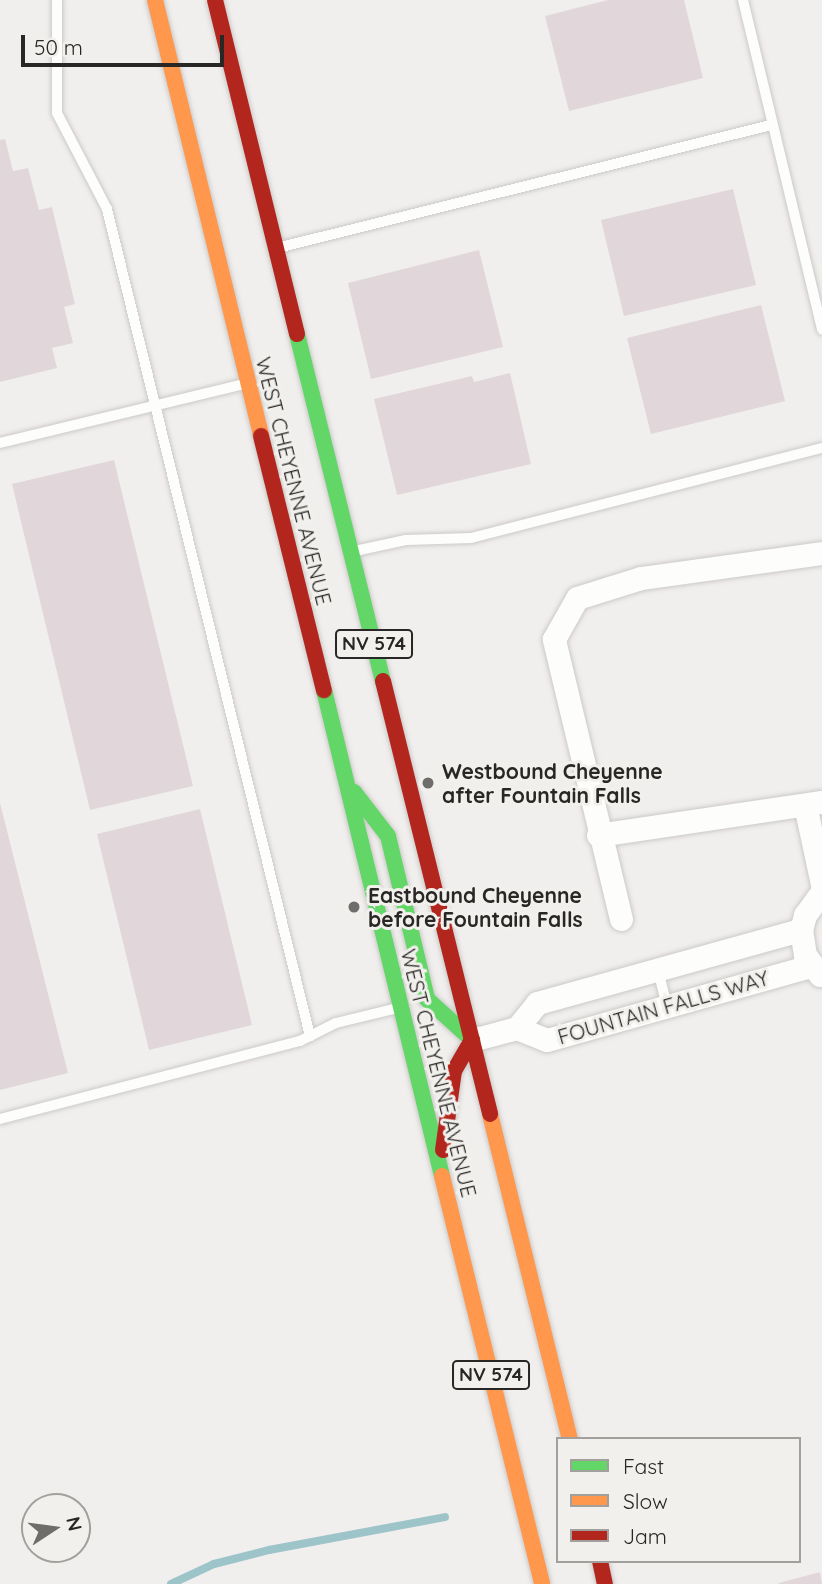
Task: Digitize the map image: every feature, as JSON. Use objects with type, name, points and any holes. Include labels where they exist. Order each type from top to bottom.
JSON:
[{"type":"main road","name":"WEST CHEYENNE AVENUE","points":[[155,0],[225,261],[249,382],[542,1584]]},
{"type":"main road","name":"WEST CHEYENNE AVENUE","points":[[215,0],[570,1437]]},
{"type":"main road","points":[[254,254],[277,248]]},
{"type":"main road","points":[[346,783],[388,836],[427,999],[472,1040],[454,1071],[440,1166]]},
{"type":"main road","points":[[600,1563],[605,1584]]},
{"type":"street","points":[[621,919],[598,835],[554,639],[577,598],[641,578],[822,553]]},
{"type":"street","points":[[598,835],[814,804],[822,884]]},
{"type":"street","points":[[817,971],[801,930],[805,915],[822,892]]},
{"type":"street","name":"FOUNTAIN FALLS WAY","points":[[801,930],[537,1003],[517,1028],[547,1040],[667,1006],[817,971]]},
{"type":"street","points":[[472,1040],[517,1028]]},
{"type":"lane","points":[[57,0],[57,113],[107,209],[310,1036]]},
{"type":"lane","points":[[743,0],[822,330]]},
{"type":"lane","points":[[277,248],[771,125]]},
{"type":"lane","points":[[0,443],[249,382]]},
{"type":"lane","points":[[352,552],[406,540],[471,538],[822,448]]},
{"type":"lane","points":[[658,970],[667,1006]]},
{"type":"lane","points":[[0,1119],[310,1036],[336,1023],[401,1007]]},
{"type":"building","points":[[608,0],[684,0],[703,78],[569,111],[545,16]]},
{"type":"building","points":[[5,139],[13,171],[28,168],[39,210],[52,207],[75,304],[64,307],[73,343],[52,348],[57,368],[0,382],[0,140]]},
{"type":"building","points":[[733,189],[756,285],[624,316],[601,220]]},
{"type":"building","points":[[479,250],[503,347],[371,379],[348,283]]},
{"type":"building","points":[[761,305],[785,401],[651,434],[627,338]]},
{"type":"building","points":[[510,373],[531,464],[397,495],[374,399],[472,376],[474,382]]},
{"type":"building","points":[[114,460],[193,786],[90,810],[12,484]]},
{"type":"building","points":[[0,803],[68,1073],[0,1090]]},
{"type":"building","points":[[200,809],[252,1025],[149,1050],[97,834]]},
{"type":"building","points":[[820,1572],[822,1584],[779,1584],[779,1583]]},
{"type":"waterway","points":[[171,1584],[214,1564],[269,1550],[445,1517]]},
{"type":"traffic: fast","points":[[297,334],[383,681]]},
{"type":"traffic: fast","points":[[324,690],[442,1176]]},
{"type":"traffic: fast","points":[[354,792],[388,836],[427,999],[472,1040]]},
{"type":"traffic: slow","points":[[155,0],[261,436]]},
{"type":"traffic: slow","points":[[490,1114],[570,1437]]},
{"type":"traffic: slow","points":[[442,1176],[542,1584]]},
{"type":"traffic: jam","points":[[215,0],[297,334]]},
{"type":"traffic: jam","points":[[261,436],[324,690]]},
{"type":"traffic: jam","points":[[383,681],[490,1114]]},
{"type":"traffic: jam","points":[[443,1150],[454,1071],[472,1040]]},
{"type":"traffic: jam","points":[[600,1563],[605,1584]]},
{"type":"place","name":"Westbound Cheyenne after Fountain Falls","points":[[428,783]]},
{"type":"place","name":"Eastbound Cheyenne before Fountain Falls","points":[[354,907]]}]
